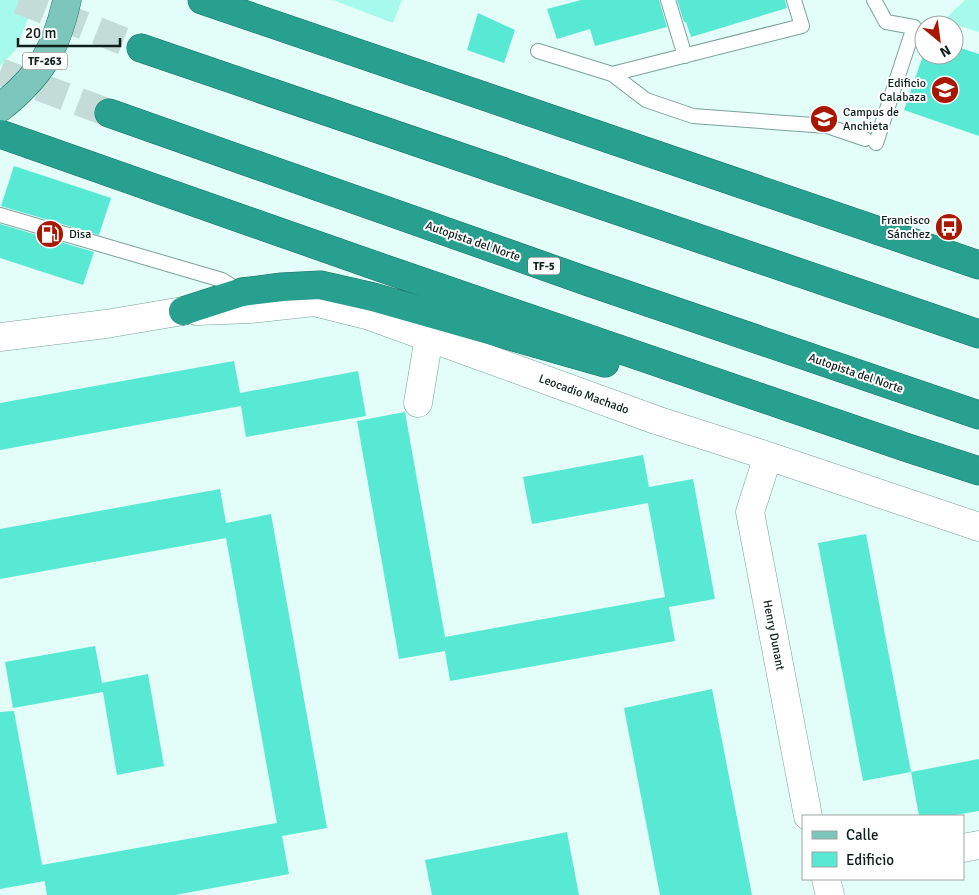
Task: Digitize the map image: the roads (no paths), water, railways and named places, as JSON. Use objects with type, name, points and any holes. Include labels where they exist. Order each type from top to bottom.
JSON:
[{"type":"highway","points":[[202,0],[979,265]]},
{"type":"highway","points":[[141,48],[979,334]]},
{"type":"highway","name":"Autopista del Norte","points":[[109,114],[598,285],[979,415]]},
{"type":"highway","points":[[0,134],[392,271],[979,471]]},
{"type":"highway","points":[[183,311],[246,300],[282,287],[320,285],[383,300],[908,448]]},
{"type":"main road","name":"TF-263","points":[[0,108],[16,95],[41,67],[59,32],[67,0]]},
{"type":"street","name":"Leocadio Machado","points":[[246,300],[314,302],[370,316],[656,420],[979,527]]},
{"type":"street","points":[[0,337],[106,324],[183,311]]},
{"type":"street","points":[[418,403],[429,337]]},
{"type":"street","name":"Henry Dunant","points":[[768,456],[750,512],[808,815]]},
{"type":"street","points":[[964,848],[979,845]]},
{"type":"street","points":[[826,880],[830,895]]},
{"type":"lane","points":[[668,0],[685,56]]},
{"type":"lane","points":[[612,74],[802,26],[794,0]]},
{"type":"lane","points":[[538,51],[612,74],[646,100],[693,116],[827,126],[870,141],[914,27],[886,22],[874,0]]},
{"type":"lane","points":[[0,215],[222,280],[246,300]]},
{"type":"tunnel","points":[[19,0],[141,48]]},
{"type":"tunnel","points":[[0,72],[109,113]]},
{"type":"place","name":"Edificio Calabaza","points":[[945,90]]},
{"type":"place","name":"Campus de Anchieta","points":[[824,119]]},
{"type":"place","name":"Francisco Sánchez","points":[[949,227]]},
{"type":"place","name":"Disa","points":[[50,234]]}]
